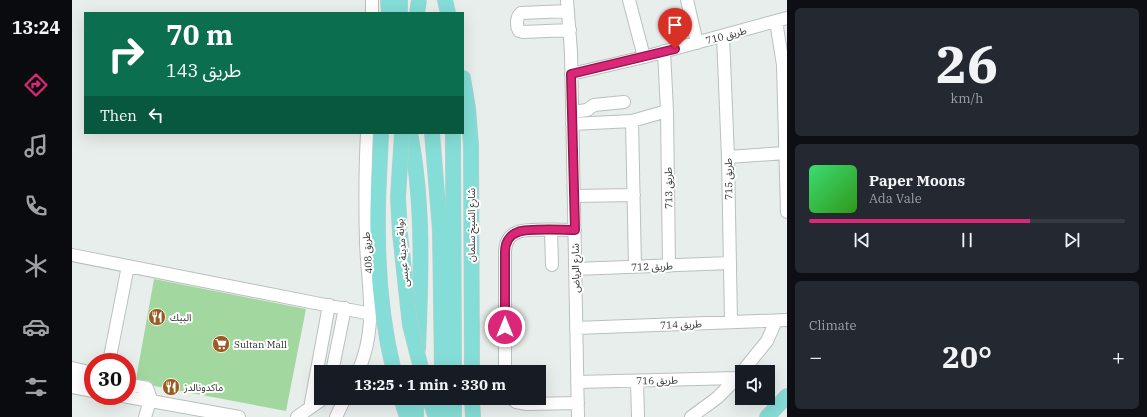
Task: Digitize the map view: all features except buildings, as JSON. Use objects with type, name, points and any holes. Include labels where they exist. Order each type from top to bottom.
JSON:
[{"type":"main road","points":[[388,0],[388,12]]},
{"type":"main road","points":[[400,0],[400,12]]},
{"type":"main road","points":[[416,0],[418,12]]},
{"type":"main road","points":[[418,12],[419,0]]},
{"type":"main road","points":[[437,0],[440,12]]},
{"type":"main road","points":[[445,0],[448,12]]},
{"type":"main road","name":"شارع الشيخ سلمان","points":[[464,84],[468,108],[471,145],[472,365]]},
{"type":"main road","points":[[381,134],[378,234],[382,309],[392,365]]},
{"type":"main road","name":"بوابة مدينة عيسى","points":[[402,134],[398,197],[400,234],[410,325],[420,365]]},
{"type":"main road","points":[[410,134],[418,191],[420,227],[421,286],[417,365]]},
{"type":"main road","points":[[432,134],[440,230],[442,365]]},
{"type":"main road","name":"شارع الشيخ سلمان","points":[[453,134],[454,365]]},
{"type":"main road","points":[[767,417],[787,396]]},
{"type":"main road","points":[[403,405],[407,417]]},
{"type":"main road","points":[[416,405],[416,417]]},
{"type":"main road","points":[[432,405],[436,417]]},
{"type":"main road","points":[[442,405],[442,417]]},
{"type":"main road","points":[[454,405],[454,417]]},
{"type":"main road","points":[[472,405],[473,417]]},
{"type":"street","points":[[372,0],[372,12]]},
{"type":"street","points":[[630,0],[644,57]]},
{"type":"street","points":[[687,0],[697,43]]},
{"type":"street","points":[[567,5],[521,13],[518,18],[517,28],[521,32],[570,30]]},
{"type":"street","name":"شارع الرياض","points":[[567,5],[570,30],[578,417]]},
{"type":"street","points":[[781,20],[782,55],[785,75],[787,212]]},
{"type":"street","name":"طريق 710","points":[[571,74],[664,52],[781,20]]},
{"type":"street","name":"طريق 715","points":[[723,36],[728,157],[731,322]]},
{"type":"street","name":"طريق 713","points":[[664,52],[667,111],[669,266]]},
{"type":"street","points":[[572,112],[587,110],[594,105],[624,102]]},
{"type":"street","points":[[572,124],[632,121],[667,111]]},
{"type":"street","points":[[632,121],[635,267]]},
{"type":"street","name":"طريق 408","points":[[360,365],[367,344],[371,314],[365,206],[367,134]]},
{"type":"street","points":[[728,157],[785,153]]},
{"type":"street","points":[[574,196],[634,195]]},
{"type":"street","points":[[551,230],[552,265]]},
{"type":"street","points":[[505,365],[506,244],[510,237],[520,231],[575,230]]},
{"type":"street","points":[[72,255],[371,314]]},
{"type":"street","name":"طريق 712","points":[[575,269],[730,263]]},
{"type":"street","points":[[111,353],[128,266]]},
{"type":"street","points":[[310,408],[329,305]]},
{"type":"street","points":[[333,365],[345,308]]},
{"type":"street","points":[[747,365],[767,341],[781,320]]},
{"type":"street","name":"طريق 714","points":[[576,328],[781,320]]},
{"type":"street","points":[[72,368],[84,370]]},
{"type":"street","name":"طريق 716","points":[[578,382],[637,381],[735,374]]},
{"type":"street","points":[[72,378],[84,380]]},
{"type":"street","points":[[691,417],[717,398],[735,379]]},
{"type":"street","points":[[637,381],[638,417]]},
{"type":"street","points":[[136,386],[147,388],[151,401],[146,417]]},
{"type":"street","points":[[72,387],[84,389]]},
{"type":"street","points":[[136,398],[151,401],[183,412],[239,417]]},
{"type":"street","points":[[546,404],[578,403]]},
{"type":"street","points":[[297,417],[314,405]]},
{"type":"street","points":[[336,417],[342,405]]},
{"type":"place","name":"البيك","points":[[157,317]]},
{"type":"place","name":"Sultan Mall","points":[[221,344]]},
{"type":"place","name":"ماكدونالدز","points":[[171,387]]},
{"type":"route","points":[[505,327],[505,248],[510,237],[523,230],[575,230],[571,74],[675,49]]}]
